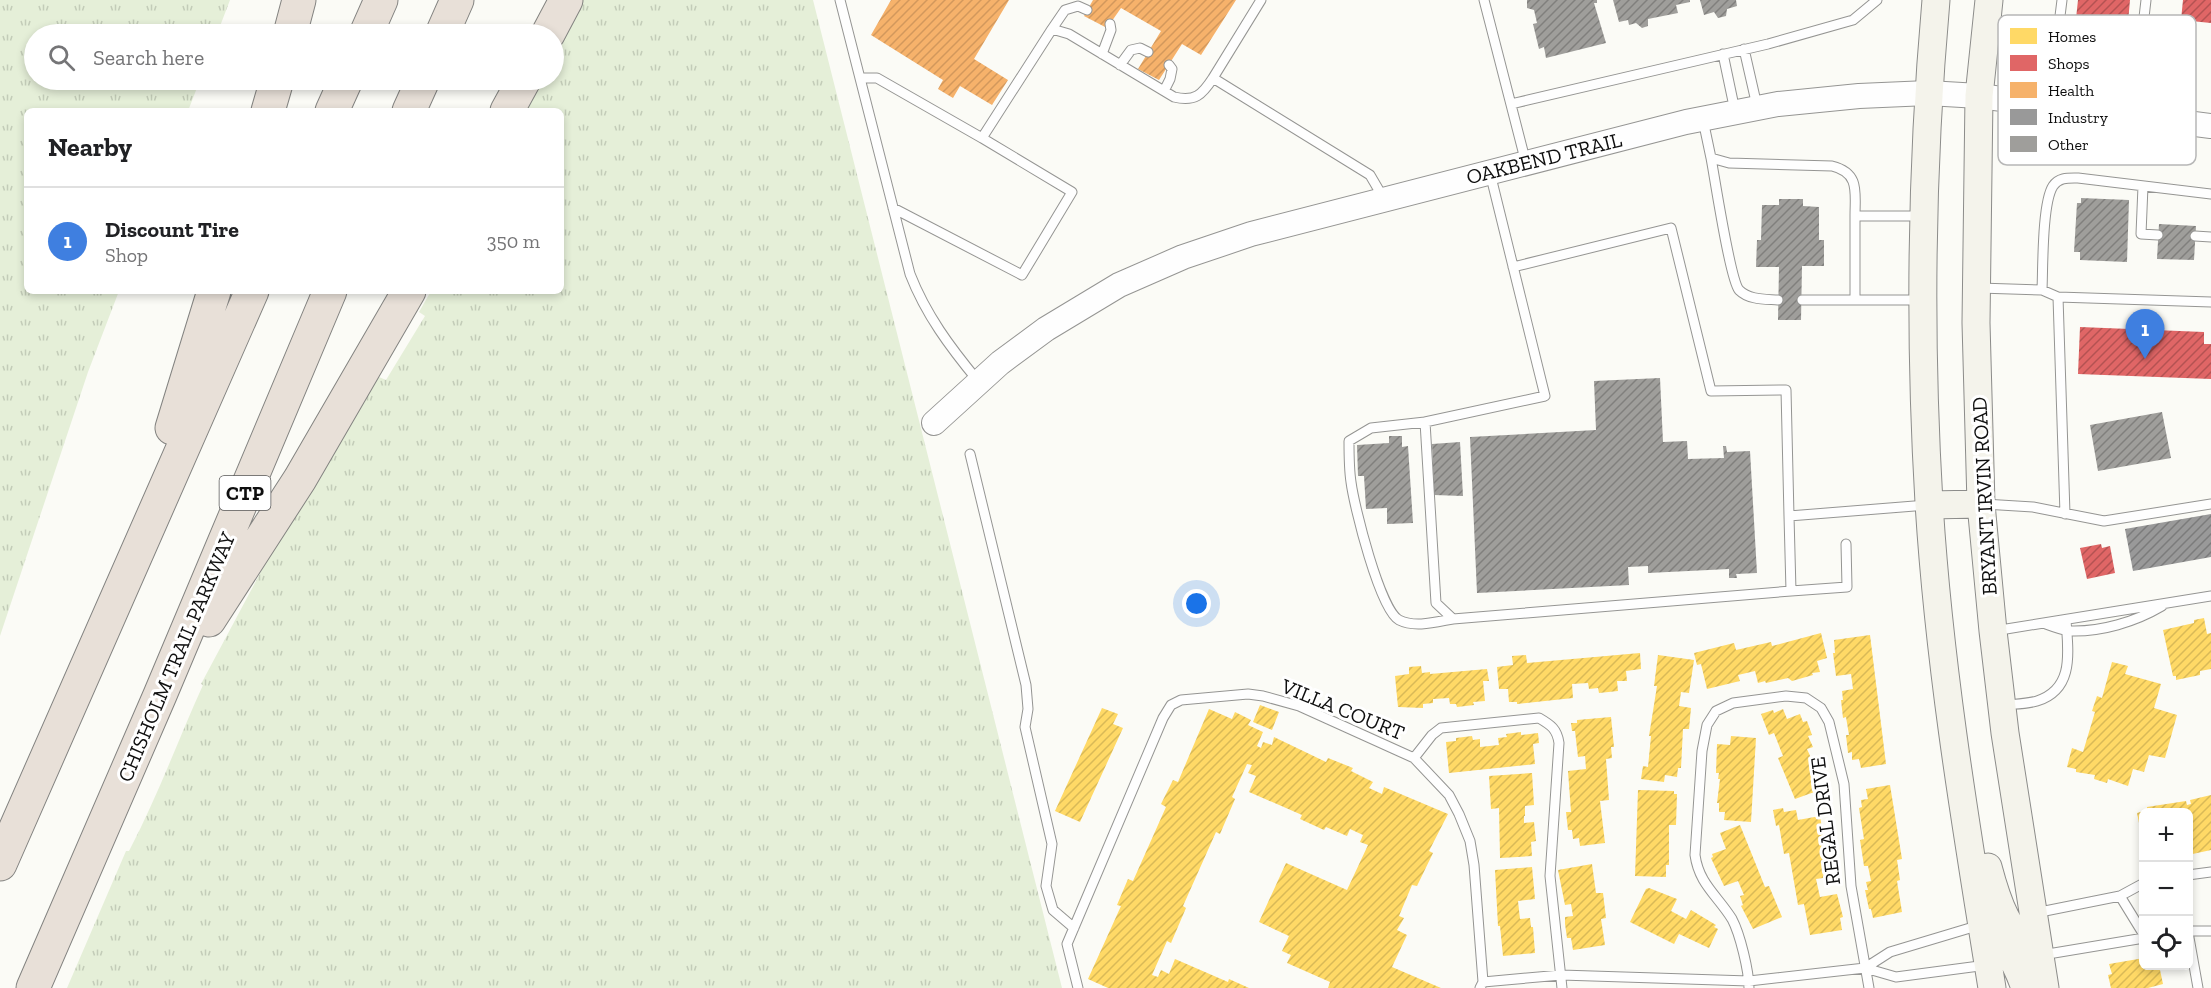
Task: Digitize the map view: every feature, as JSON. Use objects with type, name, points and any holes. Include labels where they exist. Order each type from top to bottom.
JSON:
[{"type":"highway","points":[[293,24],[299,0]]},
{"type":"highway","points":[[370,24],[381,0]]},
{"type":"highway","points":[[447,24],[458,0]]},
{"type":"highway","points":[[553,24],[566,0]]},
{"type":"highway","points":[[269,108],[274,90]]},
{"type":"highway","points":[[333,108],[341,90]]},
{"type":"highway","points":[[410,108],[418,90]]},
{"type":"highway","points":[[509,108],[519,90]]},
{"type":"highway","points":[[131,565],[213,294]]},
{"type":"highway","points":[[0,864],[251,294]]},
{"type":"highway","name":"CHISHOLM TRAIL PARKWAY","points":[[33,988],[160,695],[329,294]]},
{"type":"highway","points":[[160,695],[300,479],[407,294]]},
{"type":"main road","points":[[1936,0],[1928,93],[1924,216],[1923,360],[1929,505],[1943,652],[1967,833],[1990,976]]},
{"type":"main road","name":"BRYANT IRVIN ROAD","points":[[1989,0],[1979,96],[1976,288],[1982,504],[2001,705],[2045,988]]},
{"type":"main road","points":[[1929,505],[1982,504]]},
{"type":"main road","points":[[1967,833],[1985,858],[2002,914],[2030,950],[2039,956]]},
{"type":"main road","points":[[1982,924],[1997,935],[2018,969],[2025,988]]},
{"type":"street","name":"OAKBEND TRAIL","points":[[934,423],[978,381],[1046,329],[1119,285],[1183,257],[1251,234],[1702,119],[1778,104],[1859,96],[1928,93],[1998,98]]},
{"type":"street","name":"OAKBEND TRAIL","points":[[2196,124],[2211,126]]},
{"type":"lane","points":[[1052,29],[1069,34],[1164,91],[1185,100],[1204,92],[1261,0]]},
{"type":"lane","points":[[1484,0],[1526,163]]},
{"type":"lane","points":[[1511,104],[1744,49],[1853,20],[1877,0]]},
{"type":"lane","points":[[2060,15],[2062,0]]},
{"type":"lane","points":[[2144,15],[2146,0]]},
{"type":"lane","points":[[842,1],[910,274],[927,312],[950,347],[978,381]]},
{"type":"lane","points":[[982,138],[1065,10],[1078,6],[1087,10]]},
{"type":"lane","points":[[1102,54],[1112,30],[1110,24]]},
{"type":"lane","points":[[1120,65],[1131,50],[1140,48],[1148,52]]},
{"type":"lane","points":[[1744,49],[1746,110]]},
{"type":"lane","points":[[1723,54],[1746,110]]},
{"type":"lane","points":[[1164,91],[1172,69],[1169,65]]},
{"type":"lane","points":[[860,78],[877,78],[1072,192],[1022,275],[892,208]]},
{"type":"lane","points":[[1213,78],[1370,175],[1384,199]]},
{"type":"lane","points":[[1702,119],[1737,288],[1747,296],[1778,300]]},
{"type":"lane","points":[[1711,158],[1729,163],[1832,166],[1845,169],[1852,178],[1855,188],[1855,300]]},
{"type":"lane","points":[[1490,172],[1545,396],[1425,422],[1371,428],[1349,441],[1351,483],[1370,559],[1384,602],[1397,619],[1413,625],[1453,619],[1847,587],[1846,544]]},
{"type":"lane","points":[[2042,290],[2045,219],[2052,187],[2059,180],[2078,178],[2211,194]]},
{"type":"lane","points":[[2143,186],[2141,234],[2158,235]]},
{"type":"lane","points":[[1855,216],[1924,216]]},
{"type":"lane","points":[[1513,267],[1671,228],[1711,391],[1786,390],[1791,591]]},
{"type":"lane","points":[[2195,236],[2211,237]]},
{"type":"lane","points":[[1976,288],[2042,290],[2058,297],[2211,302]]},
{"type":"lane","points":[[2058,297],[2065,514]]},
{"type":"lane","points":[[1802,300],[1923,300]]},
{"type":"lane","points":[[1425,422],[1436,603],[1453,619]]},
{"type":"lane","points":[[970,454],[1026,685],[1028,709],[1025,727],[1052,844],[1046,886],[1053,910],[1074,928]]},
{"type":"lane","points":[[1982,504],[2033,507],[2104,521],[2211,504]]},
{"type":"lane","points":[[1789,516],[1929,505]]},
{"type":"lane","points":[[1993,631],[2211,596]]},
{"type":"lane","points":[[2045,624],[2067,631],[2092,630],[2142,618],[2166,603]]},
{"type":"lane","points":[[2001,705],[2039,700],[2055,692],[2066,676],[2066,620]]},
{"type":"lane","name":"VILLA COURT","points":[[1078,988],[1067,944],[1163,718],[1171,705],[1181,700],[1248,694],[1299,706],[1414,758],[1449,795],[1470,841],[1474,865],[1481,985]]},
{"type":"lane","name":"REGAL DRIVE","points":[[1749,985],[1732,920],[1696,869],[1702,751],[1707,725],[1716,711],[1733,703],[1786,696],[1806,698],[1821,708],[1829,722],[1844,784],[1851,886],[1869,988]]},
{"type":"lane","points":[[1414,758],[1432,735],[1441,728],[1539,718],[1550,724],[1557,732],[1559,743],[1550,876],[1562,988]]},
{"type":"lane","points":[[2193,874],[2211,872]]},
{"type":"lane","points":[[2033,914],[2120,896],[2139,886]]},
{"type":"lane","points":[[2120,896],[2139,928]]},
{"type":"lane","points":[[1481,985],[1562,975],[1749,985],[1865,968],[1890,952],[1982,924]]},
{"type":"lane","points":[[2193,931],[2211,931]]},
{"type":"lane","points":[[2039,956],[2139,938]]},
{"type":"lane","points":[[2193,956],[2198,988]]},
{"type":"lane","points":[[1865,968],[1896,977],[1990,976]]},
{"type":"green space","points":[[0,0],[230,0],[221,24],[24,24],[24,90],[196,90],[189,108],[24,108],[24,294],[118,294],[88,372],[0,636]]},
{"type":"green space","points":[[581,0],[813,0],[1062,988],[67,988],[126,851],[129,851],[158,790],[203,685],[201,684],[286,525],[318,482],[375,379],[379,377],[386,380],[425,316],[419,312],[429,294],[564,294],[564,108],[527,108],[536,90],[564,90],[564,35]]},
{"type":"building: Homes","points":[[2204,618],[2207,634],[2211,633],[2211,669],[2200,671],[2200,675],[2176,680],[2176,676],[2173,676],[2163,630],[2194,623],[2194,620]]},
{"type":"building: Homes","points":[[1821,633],[1827,658],[1817,661],[1820,672],[1792,681],[1788,678],[1758,683],[1755,671],[1738,675],[1740,681],[1707,689],[1701,664],[1697,665],[1694,653],[1734,643],[1736,650],[1771,642],[1772,646]]},
{"type":"building: Homes","points":[[1870,635],[1886,764],[1861,768],[1859,759],[1852,760],[1852,752],[1848,753],[1846,735],[1849,735],[1846,717],[1843,718],[1841,700],[1843,700],[1842,691],[1853,689],[1851,674],[1836,676],[1833,653],[1835,653],[1834,640]]},
{"type":"building: Homes","points":[[1640,653],[1641,669],[1626,671],[1627,681],[1617,681],[1618,691],[1599,693],[1598,688],[1589,689],[1588,683],[1572,684],[1573,698],[1517,704],[1517,702],[1509,702],[1508,689],[1499,689],[1497,667],[1513,665],[1512,656],[1526,655],[1527,663]]},
{"type":"building: Homes","points":[[1658,655],[1694,660],[1689,693],[1681,692],[1679,706],[1691,708],[1689,729],[1683,729],[1681,768],[1678,768],[1677,777],[1665,775],[1664,782],[1641,779],[1643,766],[1648,767]]},
{"type":"building: Homes","points":[[2112,662],[2128,666],[2125,674],[2161,684],[2154,708],[2177,715],[2165,758],[2149,755],[2144,772],[2133,769],[2128,786],[2108,779],[2107,783],[2094,779],[2095,775],[2076,772],[2076,769],[2067,767],[2072,748],[2083,752],[2095,712],[2092,711],[2097,696],[2102,698]]},
{"type":"building: Homes","points":[[1421,666],[1422,673],[1430,672],[1430,674],[1487,669],[1489,681],[1483,681],[1485,701],[1457,707],[1456,704],[1450,704],[1449,698],[1433,699],[1433,703],[1423,704],[1423,708],[1398,707],[1395,676],[1409,674],[1409,667]]},
{"type":"building: Homes","points":[[1260,705],[1279,712],[1272,730],[1253,722]]},
{"type":"building: Homes","points":[[1102,708],[1118,714],[1113,724],[1123,728],[1080,822],[1055,811]]},
{"type":"building: Homes","points":[[1209,709],[1232,719],[1235,712],[1251,720],[1248,725],[1263,732],[1257,746],[1261,748],[1263,742],[1272,745],[1274,737],[1326,762],[1328,758],[1353,768],[1351,771],[1373,782],[1369,788],[1382,794],[1384,787],[1448,814],[1429,851],[1433,853],[1417,886],[1412,885],[1399,916],[1404,918],[1397,930],[1407,935],[1392,967],[1441,988],[1328,988],[1330,982],[1287,963],[1291,955],[1282,951],[1289,936],[1259,922],[1286,863],[1347,890],[1368,845],[1360,842],[1363,835],[1350,829],[1347,836],[1326,827],[1324,830],[1300,819],[1302,815],[1249,792],[1256,776],[1248,773],[1252,765],[1247,764],[1232,797],[1235,799],[1220,834],[1216,832],[1183,906],[1186,908],[1171,943],[1167,941],[1152,975],[1158,977],[1161,970],[1169,974],[1175,959],[1228,982],[1229,979],[1249,988],[1108,988],[1088,979],[1121,906],[1117,905],[1128,879],[1133,881],[1166,807],[1161,804],[1173,780],[1178,782]]},
{"type":"building: Homes","points":[[1783,709],[1787,719],[1800,714],[1803,722],[1807,721],[1812,735],[1808,736],[1813,747],[1807,749],[1811,758],[1814,757],[1820,771],[1818,772],[1820,779],[1813,782],[1817,791],[1795,799],[1778,758],[1783,756],[1774,733],[1769,735],[1761,714],[1773,710],[1774,713]]},
{"type":"building: Homes","points":[[1611,717],[1614,747],[1611,747],[1612,758],[1606,759],[1609,800],[1600,801],[1605,843],[1580,846],[1579,838],[1573,839],[1572,830],[1568,830],[1566,812],[1571,812],[1568,771],[1586,769],[1585,756],[1578,757],[1575,731],[1572,731],[1571,723],[1577,723],[1577,720]]},
{"type":"building: Homes","points":[[1521,732],[1521,735],[1538,733],[1539,743],[1533,744],[1535,764],[1449,773],[1446,742],[1472,736],[1473,740],[1480,739],[1480,747],[1499,745],[1498,738],[1507,737],[1506,734]]},
{"type":"building: Homes","points":[[1731,736],[1756,738],[1751,822],[1724,820],[1725,812],[1719,812],[1719,803],[1717,803],[1720,779],[1718,779],[1719,773],[1716,773],[1717,744],[1730,745]]},
{"type":"building: Homes","points":[[1532,773],[1534,805],[1525,806],[1524,823],[1534,822],[1536,841],[1531,842],[1532,856],[1500,858],[1499,808],[1491,809],[1489,776]]},
{"type":"building: Homes","points":[[1890,785],[1902,859],[1897,860],[1900,880],[1897,881],[1902,912],[1873,918],[1865,890],[1868,890],[1866,882],[1871,881],[1868,866],[1864,866],[1860,840],[1864,839],[1859,808],[1862,807],[1861,800],[1868,799],[1866,789]]},
{"type":"building: Homes","points":[[1638,790],[1674,791],[1674,794],[1677,794],[1676,825],[1669,825],[1669,865],[1666,865],[1666,877],[1635,876]]},
{"type":"building: Homes","points":[[2211,795],[2211,850],[2193,854],[2193,808],[2147,808],[2186,801],[2187,805],[2191,804],[2190,800]]},
{"type":"building: Homes","points":[[1783,808],[1784,812],[1796,810],[1798,820],[1820,816],[1830,877],[1816,879],[1820,897],[1837,894],[1843,917],[1840,918],[1842,930],[1810,935],[1804,904],[1798,905],[1789,853],[1784,854],[1779,825],[1776,826],[1773,810]]},
{"type":"building: Homes","points":[[1740,825],[1765,887],[1769,886],[1782,917],[1753,929],[1741,906],[1743,905],[1740,896],[1744,895],[1738,881],[1724,886],[1711,858],[1712,854],[1726,849],[1720,833]]},
{"type":"building: Homes","points":[[1592,864],[1596,893],[1603,893],[1606,918],[1601,919],[1605,945],[1573,950],[1571,938],[1567,938],[1565,924],[1565,917],[1573,916],[1571,904],[1565,905],[1558,870]]},
{"type":"building: Homes","points":[[1532,867],[1535,899],[1518,901],[1520,919],[1530,918],[1531,927],[1533,927],[1535,953],[1503,956],[1500,926],[1498,926],[1495,870]]},
{"type":"building: Homes","points":[[1649,888],[1677,899],[1671,911],[1686,919],[1691,910],[1716,925],[1714,927],[1718,929],[1709,948],[1679,934],[1674,944],[1630,922],[1646,889]]},
{"type":"building: Homes","points":[[2139,959],[2139,970],[2160,970],[2163,984],[2148,988],[2111,988],[2108,975],[2112,974],[2109,964]]},
{"type":"building: Shops","points":[[2078,0],[2130,0],[2129,15],[2076,15]]},
{"type":"building: Shops","points":[[2183,0],[2211,0],[2211,23],[2196,22],[2196,15],[2182,15]]},
{"type":"building: Shops","points":[[2080,327],[2204,332],[2204,344],[2211,344],[2211,379],[2078,374]]},
{"type":"building: Shops","points":[[2101,544],[2102,548],[2110,546],[2115,573],[2087,579],[2080,548]]},
{"type":"building: Health","points":[[891,0],[1009,0],[974,59],[1008,80],[992,105],[960,86],[953,98],[938,89],[943,80],[871,35]]},
{"type":"building: Health","points":[[1093,0],[1236,0],[1201,55],[1182,44],[1159,80],[1138,69],[1161,31],[1121,8],[1107,28],[1084,16]]},
{"type":"building: Industry","points":[[2211,514],[2211,557],[2133,571],[2125,529]]},
{"type":"building: Other","points":[[1527,0],[1597,0],[1597,3],[1594,3],[1606,43],[1546,58],[1544,47],[1539,49],[1533,24],[1537,23],[1534,10],[1527,8]]},
{"type":"building: Other","points":[[1613,0],[1690,0],[1690,2],[1676,5],[1678,13],[1648,19],[1648,26],[1642,28],[1636,23],[1629,25],[1628,20],[1619,22]]},
{"type":"building: Other","points":[[1700,0],[1736,0],[1737,6],[1727,9],[1726,16],[1718,18],[1714,12],[1704,15]]},
{"type":"building: Other","points":[[2081,198],[2129,200],[2127,262],[2080,260],[2080,252],[2074,252],[2077,203],[2081,203]]},
{"type":"building: Other","points":[[1779,199],[1803,199],[1803,206],[1819,207],[1819,240],[1824,240],[1824,266],[1802,266],[1801,320],[1778,320],[1779,267],[1756,267],[1757,240],[1761,240],[1762,205],[1779,205]]},
{"type":"building: Other","points":[[2159,224],[2196,226],[2194,260],[2157,259]]},
{"type":"building: Other","points":[[1660,378],[1663,442],[1687,441],[1688,459],[1724,458],[1723,446],[1726,446],[1727,452],[1750,451],[1757,573],[1736,574],[1737,578],[1729,578],[1729,569],[1648,573],[1648,566],[1628,567],[1629,585],[1477,593],[1470,437],[1596,430],[1594,381]]},
{"type":"building: Other","points":[[2162,412],[2171,458],[2098,471],[2090,425]]},
{"type":"building: Other","points":[[1389,436],[1402,436],[1402,447],[1408,446],[1413,523],[1387,524],[1387,508],[1366,509],[1364,476],[1358,476],[1357,445],[1389,443]]},
{"type":"building: Other","points":[[1460,442],[1463,496],[1434,495],[1432,444]]},
{"type":"place","name":"Discount Tire","points":[[2145,359]]}]
